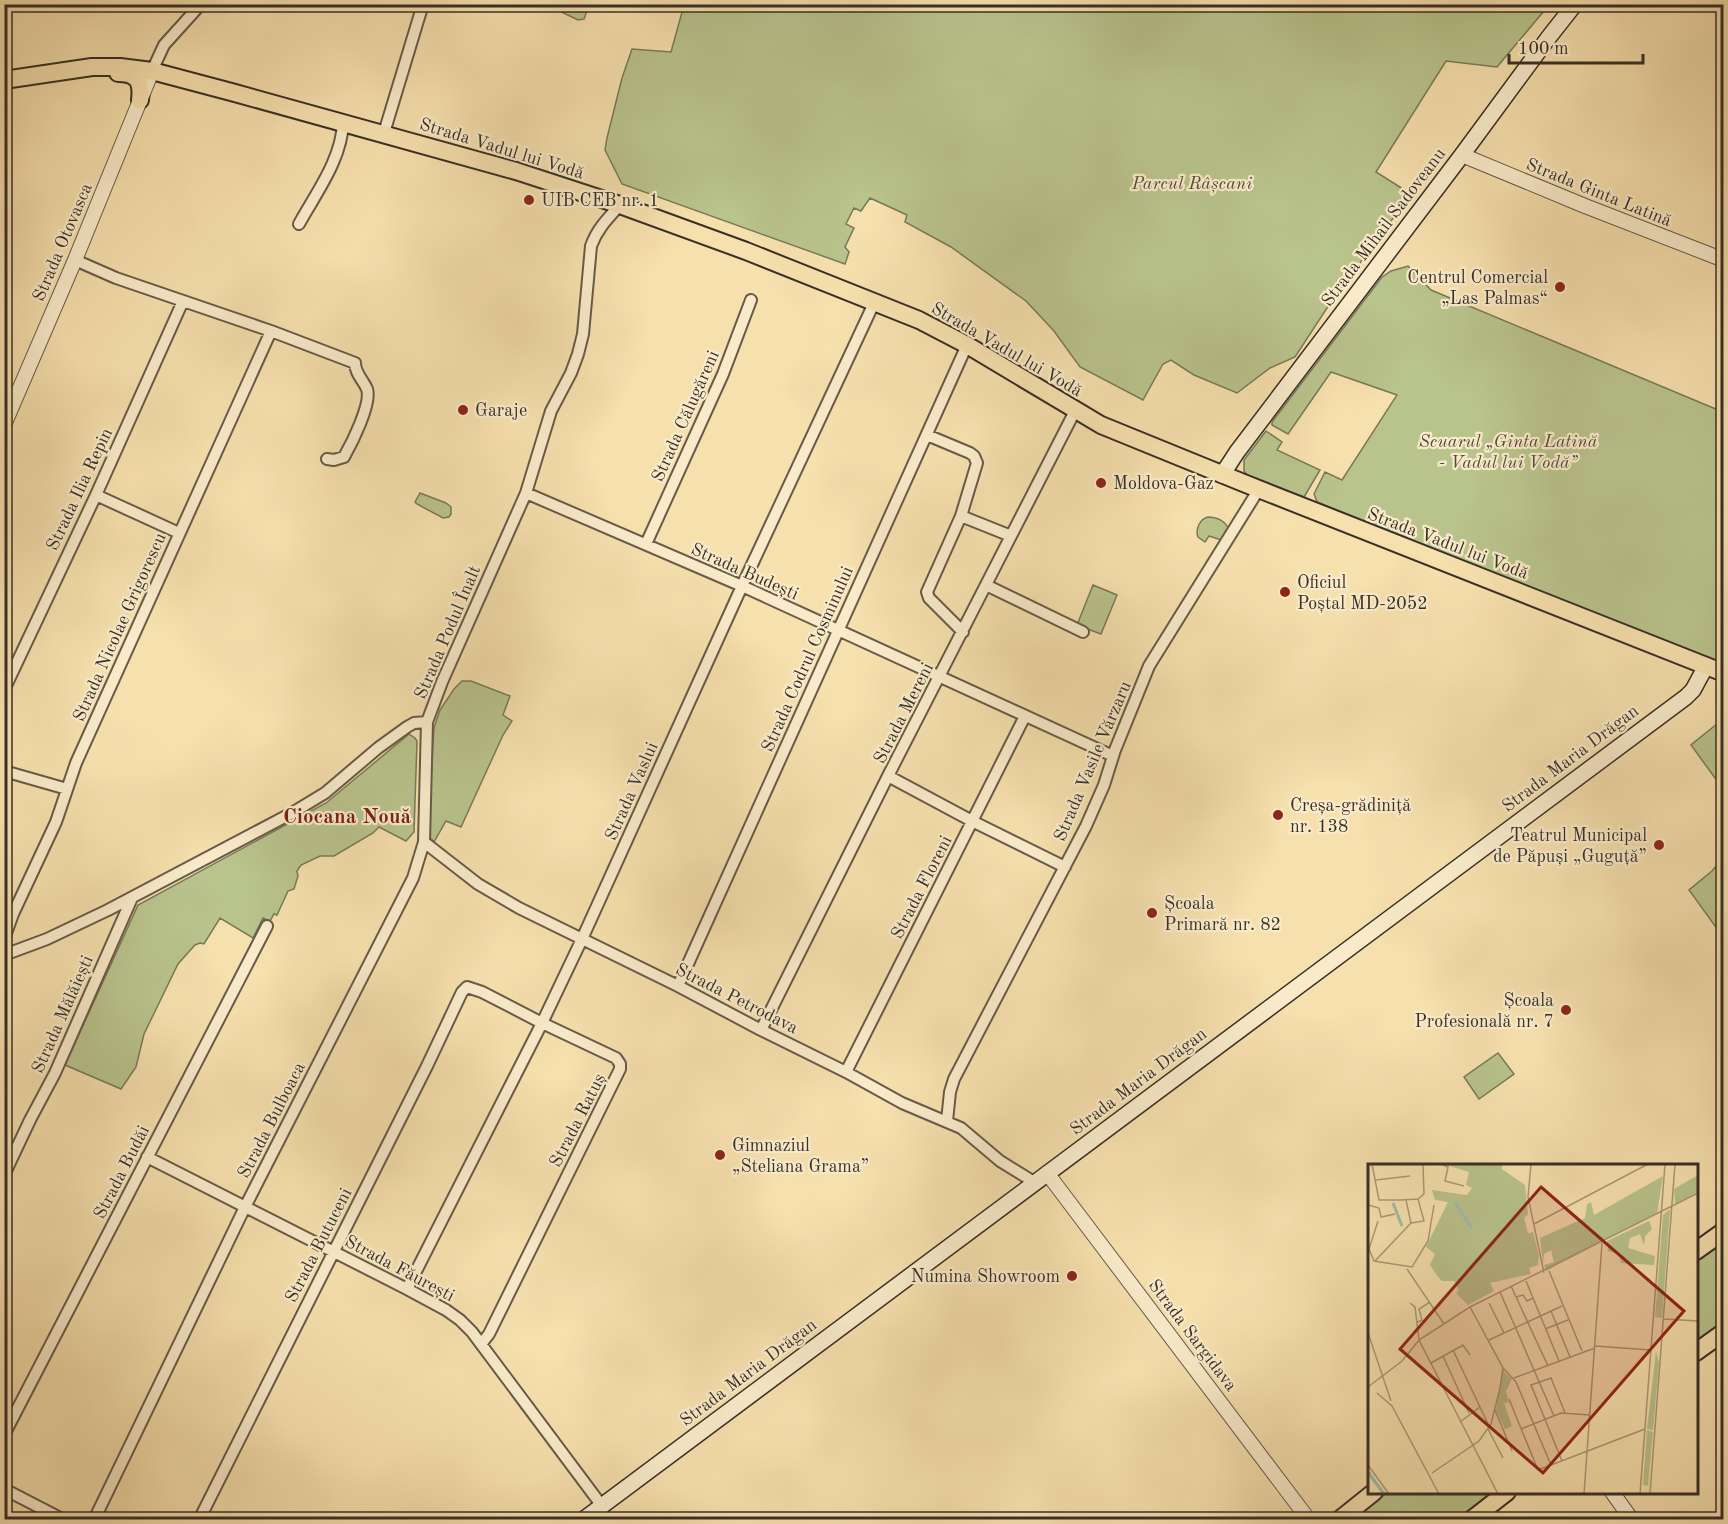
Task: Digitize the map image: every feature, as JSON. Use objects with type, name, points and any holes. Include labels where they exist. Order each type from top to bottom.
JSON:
[{"type":"main road","name":"Strada Mihail Sadoveanu","points":[[1222,475],[1250,434],[1575,4]]},
{"type":"main road","name":"Strada Vadul lui Vodă","points":[[4,80],[106,66],[152,71],[516,171],[620,205],[746,251],[919,320],[967,345],[1101,425],[1724,673]]},
{"type":"main road","points":[[24,77],[128,74],[136,78],[141,85],[140,100]]},
{"type":"main road","name":"Strada Maria Drăgan","points":[[583,1520],[1686,697],[1693,690],[1706,666]]},
{"type":"main road","points":[[1698,1250],[1724,1231]]},
{"type":"main road","points":[[1698,1351],[1724,1332]]},
{"type":"main road","points":[[1339,1520],[1372,1494]]},
{"type":"main road","points":[[1471,1520],[1504,1494]]},
{"type":"street","points":[[152,71],[164,45],[201,4]]},
{"type":"street","points":[[384,134],[423,4]]},
{"type":"street","name":"Strada Otovasca","points":[[4,425],[75,260],[152,71]]},
{"type":"street","points":[[299,224],[335,158],[343,133],[343,122]]},
{"type":"street","name":"Strada Ginta Latină","points":[[1462,155],[1724,260]]},
{"type":"street","name":"Strada Podul Înalt","points":[[4,955],[77,926],[292,813],[325,793],[378,748],[407,727],[414,723],[427,722],[442,682],[526,493],[551,411],[571,372],[583,334],[591,246],[599,228],[620,205]]},
{"type":"street","points":[[75,260],[116,278],[271,331],[355,363],[355,369],[368,395],[366,410],[344,457],[340,460],[327,459]]},
{"type":"street","name":"Strada Călugăreni","points":[[646,544],[723,374],[751,300]]},
{"type":"street","name":"Strada Ilia Repin","points":[[4,690],[96,495],[183,301]]},
{"type":"street","name":"Strada Vaslui","points":[[407,1289],[582,939],[874,301]]},
{"type":"street","name":"Strada Nicolae Grigorescu","points":[[4,939],[13,914],[56,822],[80,753],[271,331]]},
{"type":"street","name":"Strada Codrul Cosminului","points":[[678,986],[967,345]]},
{"type":"street","name":"Strada Mereni","points":[[761,1030],[1075,411]]},
{"type":"street","points":[[927,435],[970,453],[977,463],[961,516],[927,592],[929,598],[963,632]]},
{"type":"street","name":"Strada Vasile Vărzaru","points":[[947,1121],[948,1102],[954,1080],[1086,826],[1149,666],[1259,489]]},
{"type":"street","name":"Strada Budești","points":[[526,493],[742,586],[1113,756]]},
{"type":"street","points":[[96,495],[179,534]]},
{"type":"street","points":[[961,516],[1011,536]]},
{"type":"street","points":[[986,585],[1083,632]]},
{"type":"street","name":"Strada Floreni","points":[[846,1072],[1025,716]]},
{"type":"street","name":"Strada Bulboaca","points":[[94,1520],[245,1207],[413,878],[424,842],[427,722]]},
{"type":"street","points":[[4,771],[67,789]]},
{"type":"street","points":[[888,776],[1065,867]]},
{"type":"street","name":"Strada Petrodava","points":[[424,842],[497,896],[678,986],[902,1103],[961,1128],[1000,1161],[1034,1182]]},
{"type":"street","name":"Strada Mălăiești","points":[[4,1175],[55,1073],[132,898]]},
{"type":"street","name":"Strada Budăi","points":[[4,1435],[267,926]]},
{"type":"street","name":"Strada Ratuș","points":[[467,987],[482,992],[616,1058],[620,1064],[620,1069],[489,1334],[482,1343]]},
{"type":"street","name":"Strada Butuceni","points":[[199,1520],[462,992],[467,987]]},
{"type":"street","name":"Strada Făurești","points":[[147,1157],[407,1289],[460,1320],[482,1343],[520,1398],[602,1506]]},
{"type":"street","name":"Strada Sargidava","points":[[1047,1173],[1309,1520]]},
{"type":"street","points":[[4,1489],[64,1520]]},
{"type":"street","points":[[1613,1494],[1632,1520]]},
{"type":"green space","name":"Parcul Râșcani","points":[[684,4],[1549,5],[1497,67],[1446,61],[1376,172],[1411,194],[1329,305],[1295,357],[1270,368],[1237,393],[1194,375],[1171,360],[1163,364],[1143,400],[1080,367],[1054,331],[1026,301],[951,247],[905,222],[907,215],[870,198],[861,211],[854,208],[846,224],[854,228],[845,247],[849,252],[845,264],[622,184],[605,150],[622,78],[632,49],[671,52]]},
{"type":"green space","points":[[547,5],[589,5],[584,19],[578,20]]},
{"type":"green space","name":"Scuarul „Ginta Latină - Vadul lui Vodă”","points":[[1408,266],[1431,290],[1723,412],[1723,665],[1317,502],[1314,494],[1325,472],[1342,480],[1397,395],[1331,372],[1288,434],[1272,425],[1272,422],[1382,277],[1391,271]]},
{"type":"green space","points":[[1266,431],[1282,442],[1277,450],[1320,470],[1304,497],[1249,477],[1244,471],[1244,460]]},
{"type":"green space","points":[[420,493],[451,507],[449,517],[443,518],[417,504],[415,502]]},
{"type":"green space","points":[[1208,517],[1222,521],[1228,528],[1229,531],[1221,540],[1209,536],[1205,542],[1198,537],[1199,525]]},
{"type":"green space","points":[[1093,585],[1117,595],[1101,634],[1077,625]]},
{"type":"green space","points":[[462,681],[471,681],[510,696],[503,715],[512,721],[503,735],[461,827],[446,821],[434,842],[429,837],[428,820],[434,728],[440,710]]},
{"type":"green space","points":[[1723,719],[1723,789],[1691,745]]},
{"type":"green space","points":[[409,734],[417,741],[414,832],[406,841],[379,827],[334,856],[320,856],[301,865],[297,871],[298,876],[294,889],[288,891],[277,915],[274,914],[270,921],[263,918],[253,938],[220,918],[204,944],[195,945],[178,964],[144,1034],[136,1067],[121,1089],[65,1065],[138,905],[326,803]]},
{"type":"green space","points":[[1723,858],[1723,937],[1689,890],[1712,871]]},
{"type":"green space","points":[[1498,1053],[1514,1074],[1479,1099],[1464,1077]]},
{"type":"green space","points":[[1723,1240],[1723,1323],[1698,1342],[1698,1259]]},
{"type":"green space","points":[[1386,1494],[1495,1494],[1459,1519],[1351,1520]]},
{"type":"place","name":"UIB CEB nr. 1","points":[[529,200]]},
{"type":"place","name":"Centrul Comercial „Las Palmas“","points":[[1560,287]]},
{"type":"place","name":"Garaje","points":[[463,410]]},
{"type":"place","name":"Moldova-Gaz","points":[[1101,483]]},
{"type":"place","name":"Oficiul Poștal MD-2052","points":[[1285,592]]},
{"type":"place","name":"Creșa-grădiniță nr. 138","points":[[1278,815]]},
{"type":"place","name":"Teatrul Municipal de Păpuși „Guguță”","points":[[1659,845]]},
{"type":"place","name":"Școala Primară nr. 82","points":[[1152,913]]},
{"type":"place","name":"Școala Profesională nr. 7","points":[[1566,1010]]},
{"type":"place","name":"Gimnaziul „Steliana Grama”","points":[[720,1155]]},
{"type":"place","name":"Numina Showroom","points":[[1072,1276]]},
{"type":"district","name":"Ciocana Nouă","points":[[347,816]]}]
